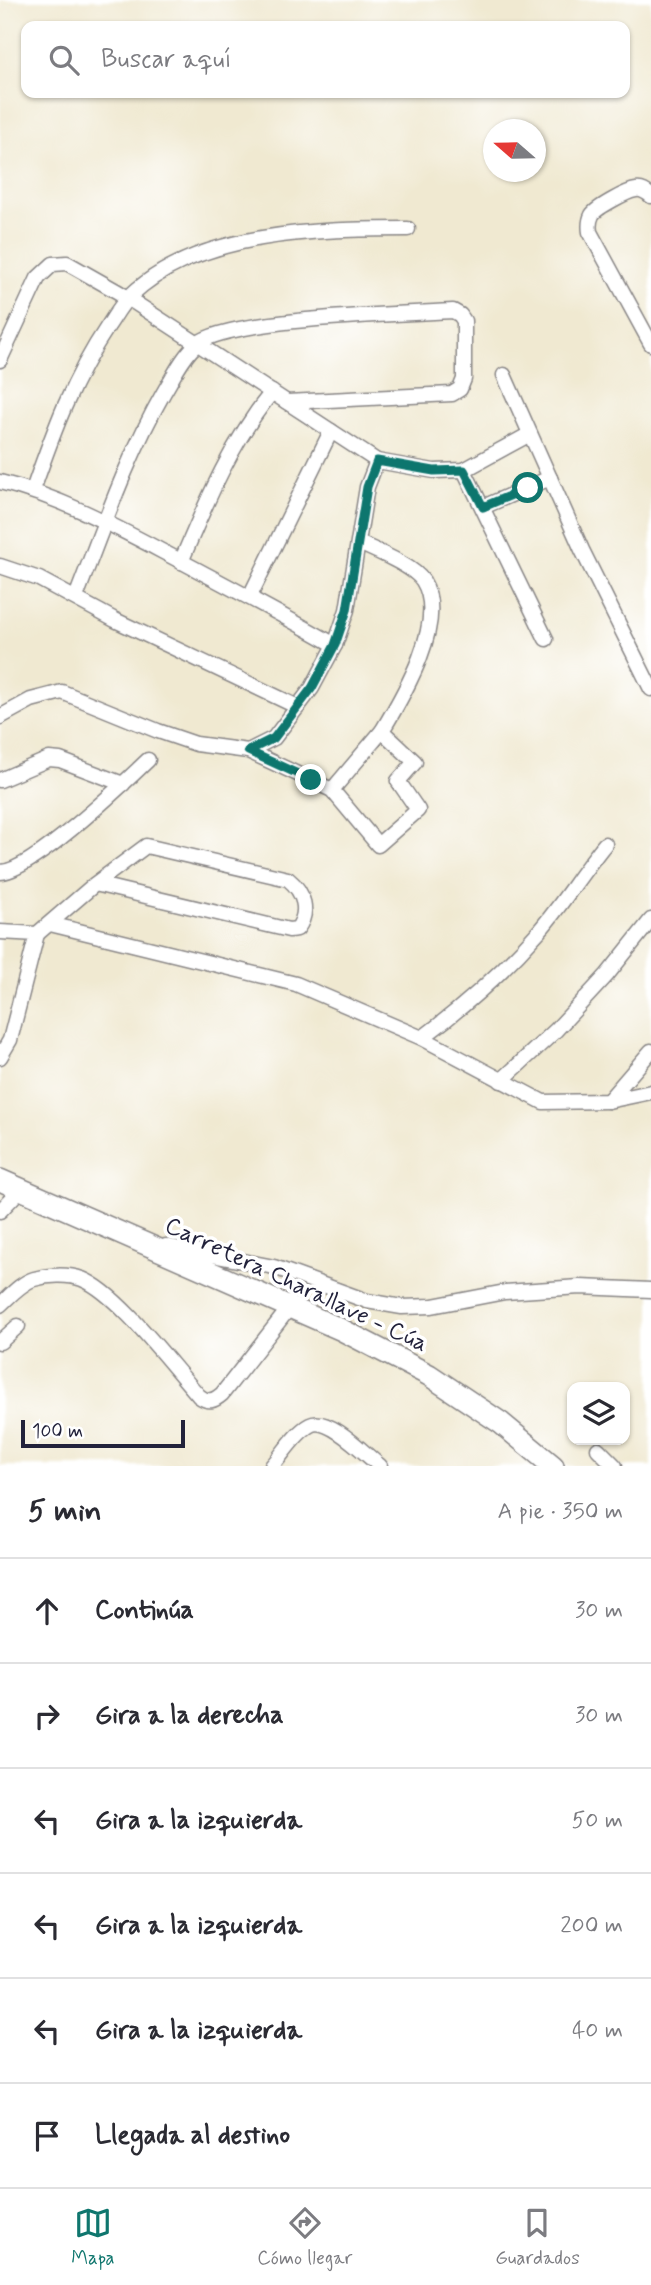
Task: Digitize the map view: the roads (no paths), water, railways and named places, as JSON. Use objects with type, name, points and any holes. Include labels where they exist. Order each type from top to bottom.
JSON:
[{"type":"highway","name":"Carretera Charallave - Cúa","points":[[0,1180],[342,1330],[429,1375],[501,1423],[553,1466]]},
{"type":"street","points":[[651,196],[644,191],[632,190],[598,208],[589,223],[590,232],[651,344]]},
{"type":"street","points":[[33,490],[58,420],[83,366],[128,298],[167,269],[220,247],[298,234],[408,229]]},
{"type":"street","points":[[0,360],[38,278],[53,264],[63,262],[72,264],[128,298],[377,461],[434,471],[464,470],[530,434]]},
{"type":"street","points":[[76,597],[131,457],[176,370],[197,343],[225,333],[268,324],[453,311],[464,321],[464,379],[453,394],[287,402]]},
{"type":"street","points":[[504,374],[582,550],[651,689]]},
{"type":"street","points":[[181,562],[226,463],[254,415],[272,392]]},
{"type":"street","points":[[250,596],[331,431]]},
{"type":"street","points":[[248,751],[274,738],[312,688],[335,645],[347,610],[367,487],[377,461]]},
{"type":"street","points":[[464,470],[546,639]]},
{"type":"street","points":[[483,507],[550,478]]},
{"type":"street","points":[[0,482],[33,490],[105,522],[250,596],[335,645]]},
{"type":"street","points":[[332,790],[382,731],[401,699],[419,663],[431,613],[431,598],[422,579],[396,561],[359,543]]},
{"type":"street","points":[[0,566],[38,579],[115,620],[298,707]]},
{"type":"street","points":[[0,717],[31,700],[62,692],[196,744],[248,751],[332,790],[378,845],[418,810],[398,781],[415,762],[382,731]]},
{"type":"street","points":[[0,780],[49,759],[60,760],[123,784]]},
{"type":"street","points":[[0,872],[8,872],[37,856],[148,760]]},
{"type":"street","points":[[422,1038],[461,1009],[506,967],[542,928],[582,871],[605,844]]},
{"type":"street","points":[[0,1058],[10,1040],[37,934],[95,884],[146,846],[288,879],[299,890],[304,917],[297,929],[289,930],[95,884]]},
{"type":"street","points":[[501,1081],[556,1030],[607,975],[651,920]]},
{"type":"street","points":[[50,924],[296,984],[422,1038],[543,1102],[608,1101],[651,1092]]},
{"type":"street","points":[[0,932],[37,934]]},
{"type":"street","points":[[608,1101],[651,1051]]},
{"type":"street","points":[[0,1211],[21,1189]]},
{"type":"street","points":[[156,1249],[170,1246],[247,1260],[368,1301],[402,1307],[432,1306],[505,1292],[580,1287],[651,1290]]},
{"type":"street","points":[[0,1305],[20,1286],[33,1279],[67,1276],[82,1279],[113,1299],[199,1396],[209,1401],[222,1395],[290,1307]]},
{"type":"street","points":[[0,1342],[18,1326]]},
{"type":"street","points":[[272,1466],[303,1430],[312,1424],[321,1423],[338,1432],[380,1466]]},
{"type":"street","points":[[598,1449],[615,1466]]}]
